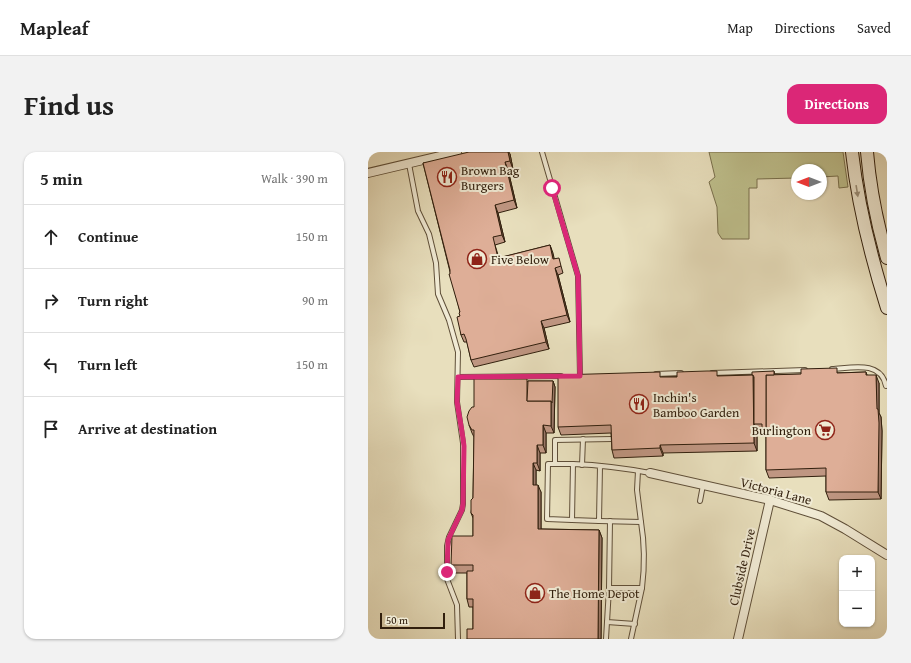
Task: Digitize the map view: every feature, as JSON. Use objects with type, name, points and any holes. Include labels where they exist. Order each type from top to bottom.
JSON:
[{"type":"street","points":[[368,173],[457,152]]},
{"type":"street","points":[[852,152],[867,241],[887,308]]},
{"type":"street","points":[[866,152],[870,185],[887,258]]},
{"type":"street","name":"Victoria Lane","points":[[650,473],[770,500],[829,520],[887,555]]},
{"type":"street","name":"Clubside Drive","points":[[738,639],[770,500]]},
{"type":"lane","points":[[542,152],[578,276],[582,376],[574,376]]},
{"type":"lane","points":[[409,164],[418,211],[429,234],[436,263],[438,294],[449,320],[457,350],[457,402],[464,446],[463,504],[462,510],[448,540],[447,579],[457,602],[458,639]]},
{"type":"lane","points":[[827,369],[872,368],[879,372],[886,386]]},
{"type":"lane","points":[[706,373],[806,370]]},
{"type":"lane","points":[[649,374],[688,373]]},
{"type":"lane","points":[[458,377],[568,376]]},
{"type":"lane","points":[[582,465],[583,439]]},
{"type":"lane","points":[[555,464],[556,440],[612,439]]},
{"type":"lane","points":[[641,522],[547,519],[548,464],[600,466],[650,473]]},
{"type":"lane","points":[[572,464],[572,520]]},
{"type":"lane","points":[[600,466],[600,521]]},
{"type":"lane","points":[[631,639],[642,588],[645,561],[645,547],[637,490],[638,471]]},
{"type":"lane","points":[[700,501],[703,485]]},
{"type":"lane","points":[[606,639],[609,588],[610,521]]},
{"type":"lane","points":[[609,588],[642,588]]},
{"type":"lane","points":[[607,622],[635,624]]},
{"type":"green space","points":[[709,152],[843,152],[848,187],[839,188],[838,176],[827,177],[827,164],[791,164],[791,178],[757,179],[757,188],[749,188],[749,239],[722,239],[718,233],[717,207],[709,182],[715,177]]},
{"type":"building","points":[[469,152],[508,152],[510,161],[505,162],[514,200],[495,205],[502,235],[493,237],[498,258],[550,245],[553,259],[559,258],[561,266],[555,268],[567,315],[541,321],[546,342],[471,360],[464,334],[461,335],[457,317],[460,316],[460,312],[449,274],[450,270],[423,163]]},
{"type":"building","points":[[837,368],[837,373],[866,372],[866,375],[876,375],[879,423],[878,492],[826,492],[826,468],[766,470],[766,375],[801,374],[801,369]]},
{"type":"building","points":[[717,371],[717,376],[753,375],[754,443],[660,445],[660,448],[612,450],[611,425],[558,427],[558,375],[660,372],[660,377],[677,377],[677,372]]},
{"type":"building","points":[[774,371],[774,375],[766,375],[766,429],[762,429],[762,424],[754,424],[754,377],[752,372]]},
{"type":"building","points":[[474,379],[527,379],[527,401],[551,401],[551,426],[543,425],[543,445],[537,445],[537,463],[533,463],[533,485],[538,485],[538,529],[599,530],[598,639],[467,639],[467,629],[473,629],[473,599],[467,599],[467,571],[473,571],[473,565],[451,565],[452,536],[473,536],[471,500],[473,498],[474,430],[472,430],[469,425],[467,417],[469,411],[472,407],[474,407]]},
{"type":"building","points":[[528,381],[553,381],[552,403],[551,401],[527,401]]},
{"type":"place","name":"Brown Bag Burgers","points":[[447,177]]},
{"type":"place","name":"Five Below","points":[[477,259]]},
{"type":"place","name":"Inchin's Bamboo Garden","points":[[639,404]]},
{"type":"place","name":"Burlington","points":[[825,430]]},
{"type":"place","name":"The Home Depot","points":[[535,593]]},
{"type":"route","points":[[447,572],[448,540],[463,508],[464,446],[458,414],[458,377],[580,376],[578,276],[552,188]]}]
